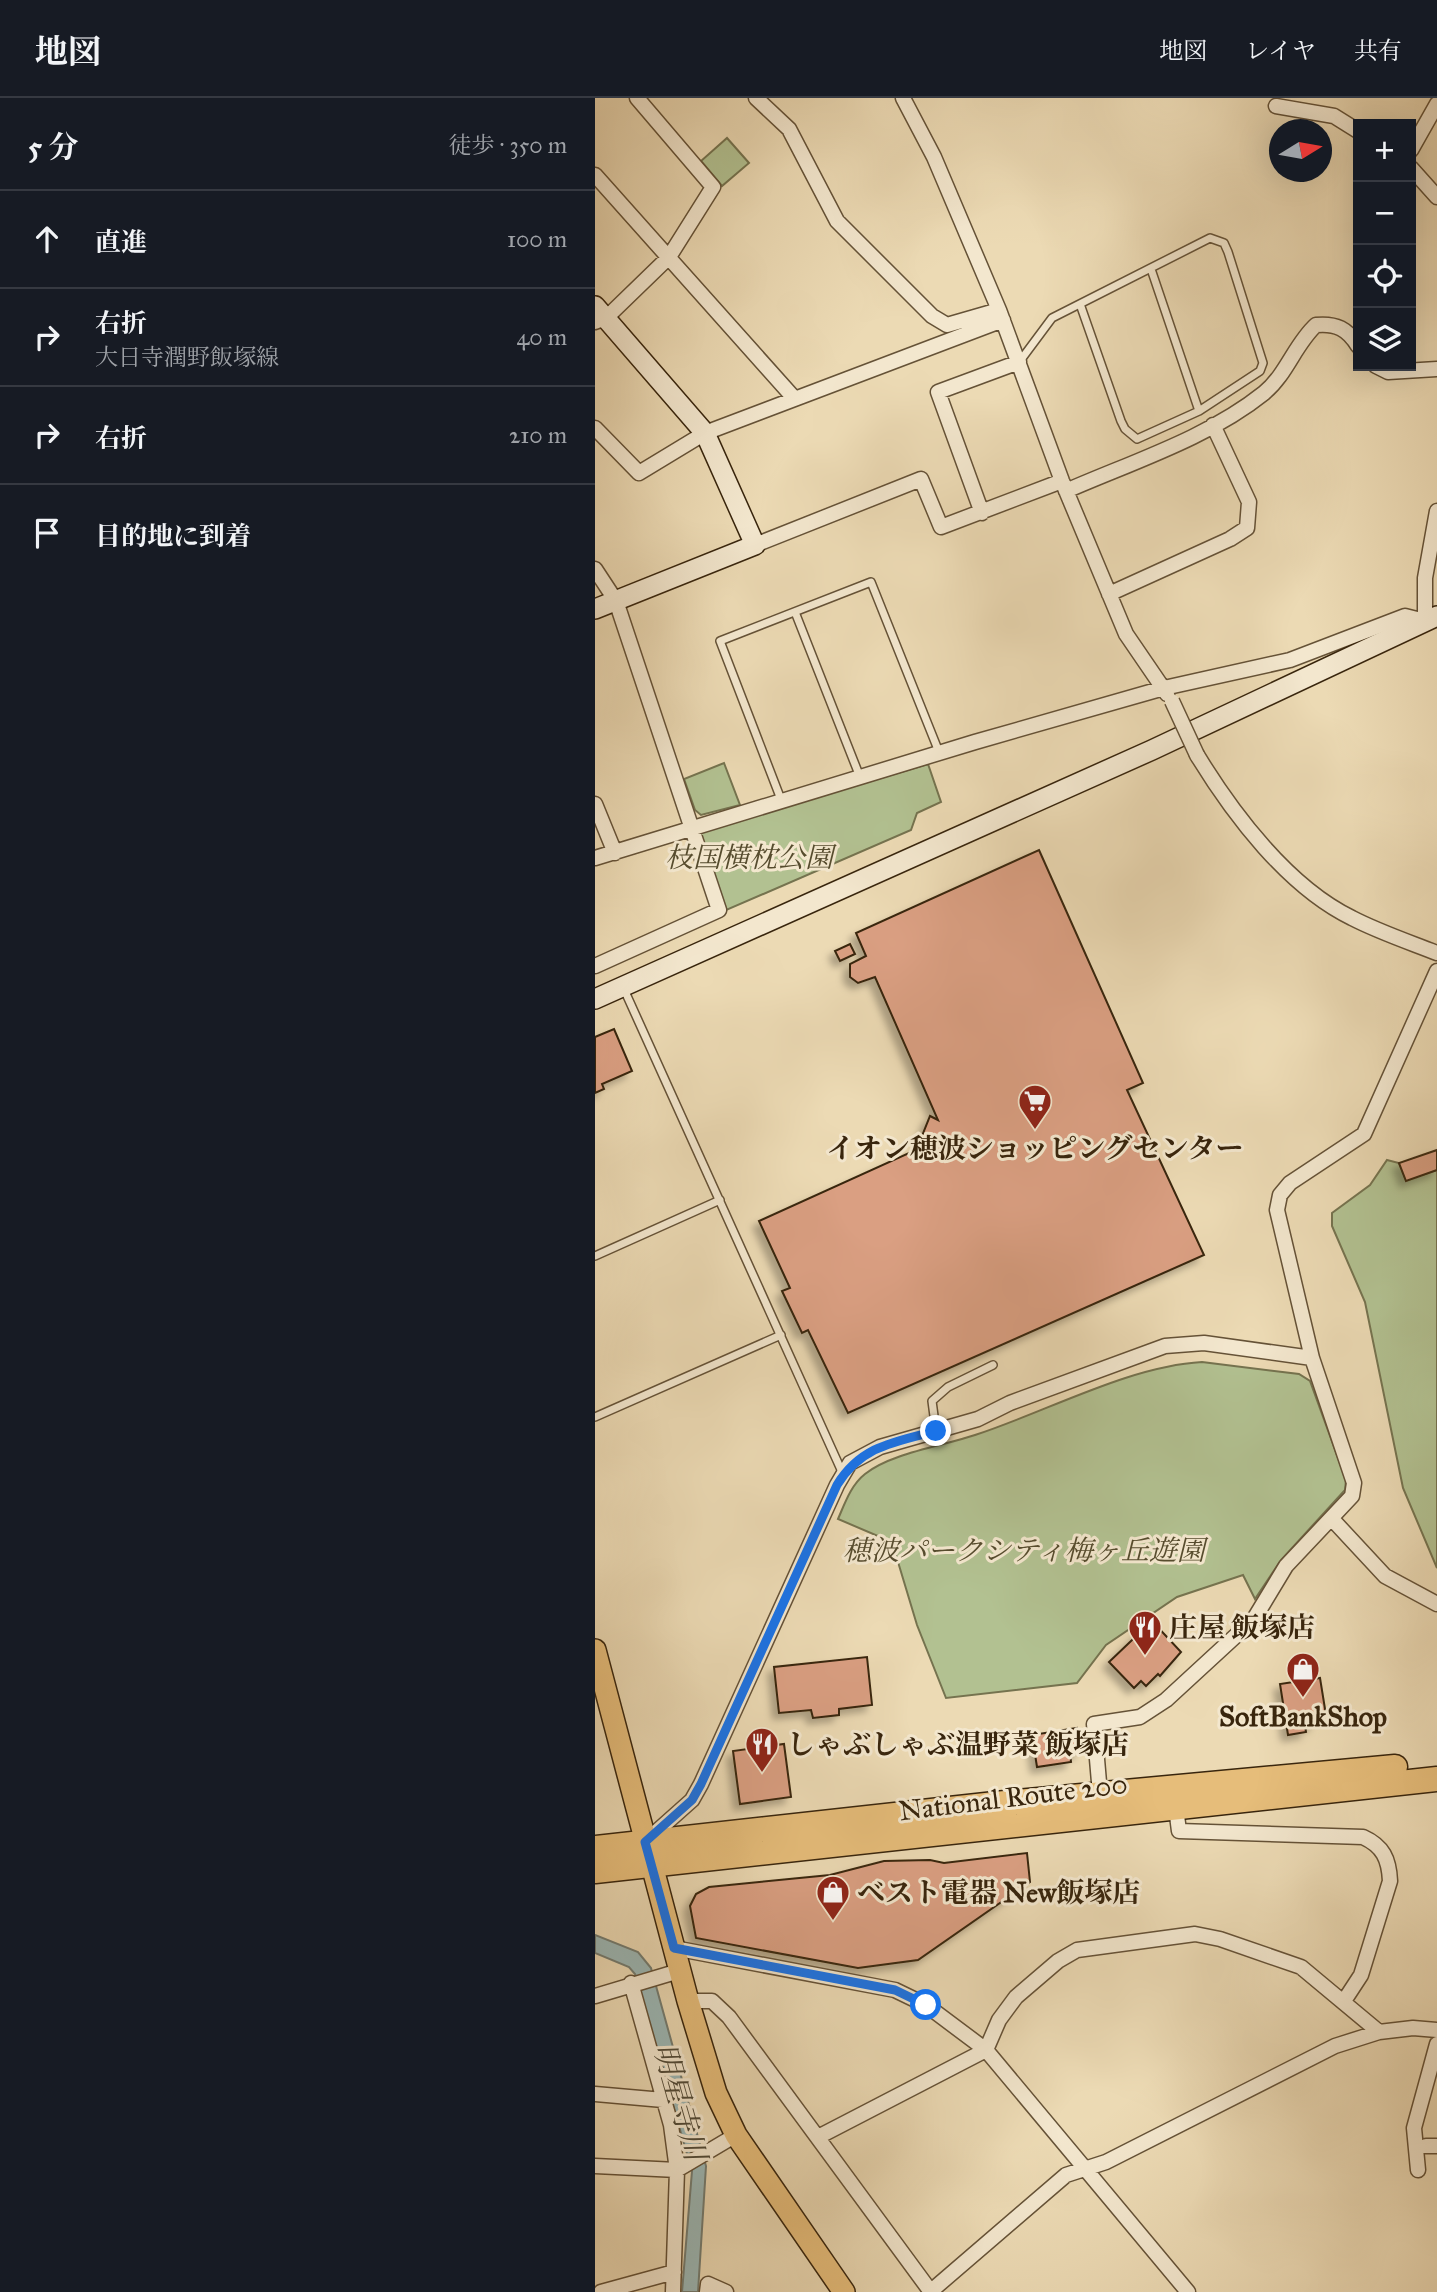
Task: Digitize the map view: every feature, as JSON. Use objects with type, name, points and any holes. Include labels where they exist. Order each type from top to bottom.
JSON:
[{"type":"highway","name":"National Route 200","points":[[595,1848],[1100,1794],[1437,1762]]},
{"type":"highway","name":"National Route 200","points":[[595,1871],[1437,1779]]},
{"type":"main road","points":[[595,1650],[674,1948],[670,1974],[688,2001],[716,2093],[736,2135],[844,2292]]},
{"type":"street","points":[[637,98],[713,187],[669,257],[599,315],[705,433],[755,545]]},
{"type":"street","points":[[756,98],[789,129],[837,221],[932,316],[947,325],[1001,315]]},
{"type":"street","points":[[903,98],[935,157],[1001,315],[1064,486],[1126,634],[1168,695],[1197,755],[1222,795],[1308,891],[1351,918],[1437,953]]},
{"type":"street","points":[[1416,141],[1437,104]]},
{"type":"street","points":[[1276,106],[1334,116],[1353,128]]},
{"type":"street","points":[[1416,174],[1437,197]]},
{"type":"street","points":[[595,175],[794,398]]},
{"type":"street","points":[[595,428],[639,473],[705,433],[1001,315]]},
{"type":"street","points":[[595,609],[921,479],[941,527],[1064,486],[1213,425],[1263,394],[1279,379],[1316,325],[1338,326],[1353,337]]},
{"type":"street","points":[[982,513],[938,392],[1019,362]]},
{"type":"street","points":[[1416,370],[1437,369]]},
{"type":"street","points":[[1386,371],[1404,371]]},
{"type":"street","points":[[1109,594],[1230,539],[1247,528],[1249,502],[1213,425]]},
{"type":"street","points":[[1431,619],[1424,587],[1436,518]]},
{"type":"street","points":[[595,569],[616,601],[719,910],[595,966]]},
{"type":"street","points":[[595,858],[939,753],[1168,695],[1290,660],[1405,617],[1431,619]]},
{"type":"street","points":[[595,999],[1152,750],[1431,619]]},
{"type":"street","points":[[595,804],[615,853]]},
{"type":"street","points":[[1100,1794],[1094,1724],[1140,1717],[1166,1700],[1254,1619],[1286,1566],[1352,1496],[1354,1483],[1312,1358],[1277,1210],[1280,1195],[1290,1183],[1364,1134],[1437,971]]},
{"type":"street","points":[[645,1842],[692,1800],[697,1792],[850,1463],[880,1447],[978,1419],[1010,1403],[1165,1346],[1204,1343],[1312,1358]]},
{"type":"street","points":[[1332,1519],[1385,1576],[1437,1604]]},
{"type":"street","points":[[1176,1808],[1179,1831],[1363,1837],[1375,1843],[1389,1865],[1391,1881],[1361,1975],[1344,2001]]},
{"type":"street","points":[[818,2137],[986,2050],[999,2020],[1016,1997],[1058,1961],[1077,1950],[1195,1934],[1220,1939],[1301,1967],[1379,2032]]},
{"type":"street","points":[[674,1948],[895,1990],[926,2005],[986,2050],[1188,2292]]},
{"type":"street","points":[[595,1996],[633,1982],[670,1974]]},
{"type":"street","points":[[633,1982],[681,2167],[673,2292]]},
{"type":"street","points":[[688,2001],[712,2001],[718,2005],[931,2292],[1066,2175],[1106,2162],[1297,2063],[1379,2032],[1413,2028],[1437,2030]]},
{"type":"street","points":[[1418,2170],[1414,2128],[1437,2044]]},
{"type":"street","points":[[595,2094],[663,2100]]},
{"type":"street","points":[[595,2166],[681,2167],[736,2135]]},
{"type":"street","points":[[601,2292],[674,2272]]},
{"type":"street","points":[[707,2292],[708,2284],[726,2292]]},
{"type":"lane","points":[[1019,362],[1052,318],[1210,238],[1216,238],[1228,252],[1263,355],[1260,371],[1199,411],[1143,439],[1132,437],[1121,421],[1080,304]]},
{"type":"lane","points":[[1151,270],[1199,411]]},
{"type":"lane","points":[[782,802],[720,641],[871,582],[939,753]]},
{"type":"lane","points":[[795,612],[860,778]]},
{"type":"lane","points":[[623,986],[843,1475]]},
{"type":"lane","points":[[595,1256],[720,1200]]},
{"type":"lane","points":[[595,1417],[781,1335]]},
{"type":"lane","points":[[936,1431],[932,1401],[939,1392],[993,1365]]},
{"type":"green space","points":[[727,138],[749,163],[722,186],[701,161]]},
{"type":"green space","points":[[724,763],[740,805],[701,815],[695,810],[684,779]]},
{"type":"green space","name":"枝国横枕公園","points":[[928,764],[941,802],[917,813],[911,830],[724,911],[700,833],[704,830]]},
{"type":"green space","points":[[1387,1160],[1399,1163],[1406,1180],[1437,1170],[1437,1568],[1403,1488],[1365,1302],[1332,1226],[1332,1213],[1370,1185]]},
{"type":"green space","name":"穂波パークシティ梅ヶ丘遊園","points":[[1202,1362],[1299,1374],[1310,1381],[1346,1480],[1345,1490],[1281,1560],[1255,1599],[1243,1575],[1177,1597],[1106,1645],[1077,1683],[946,1698],[917,1625],[892,1542],[838,1519],[856,1483],[876,1467],[903,1455],[975,1435],[1117,1381],[1174,1365]]},
{"type":"water","name":"明星寺川","points":[[595,1935],[638,1952],[651,1968],[706,2166],[698,2292],[682,2292],[692,2171],[635,1974],[629,1967],[595,1953]]},
{"type":"building","name":"イオン穂波ショッピングセンター","points":[[1039,850],[1143,1083],[1127,1090],[1204,1255],[848,1413],[808,1330],[802,1333],[782,1291],[790,1288],[759,1221],[927,1145],[920,1141],[930,1116],[938,1120],[875,977],[858,983],[850,977],[850,964],[866,956],[856,933]]},
{"type":"building","points":[[850,944],[855,954],[840,961],[835,951]]},
{"type":"building","points":[[614,1029],[632,1071],[602,1084],[604,1089],[595,1093],[595,1037]]},
{"type":"building","points":[[1437,1150],[1437,1170],[1406,1181],[1399,1163]]},
{"type":"building","name":"庄屋 飯塚店","points":[[1152,1621],[1181,1652],[1160,1676],[1158,1674],[1146,1686],[1141,1681],[1134,1688],[1109,1662]]},
{"type":"building","points":[[867,1657],[872,1705],[839,1709],[839,1715],[813,1718],[811,1710],[779,1713],[774,1667]]},
{"type":"building","name":"SoftBankShop","points":[[1320,1678],[1326,1715],[1314,1716],[1315,1724],[1305,1726],[1306,1732],[1288,1735],[1280,1684]]},
{"type":"building","points":[[1077,1728],[1080,1752],[1070,1754],[1071,1762],[1037,1767],[1032,1735]]},
{"type":"building","name":"しゃぶしゃぶ温野菜 飯塚店","points":[[784,1744],[791,1797],[740,1804],[733,1751]]},
{"type":"building","name":"ベスト電器 New飯塚店","points":[[1027,1853],[1030,1882],[918,1960],[858,1968],[696,1938],[690,1906],[696,1894],[709,1887],[830,1875],[884,1861],[930,1860],[944,1863]]},
{"type":"place","name":"イオン穂波ショッピングセンター","points":[[1035,1131]]},
{"type":"place","name":"庄屋 飯塚店","points":[[1145,1657]]},
{"type":"place","name":"SoftBankShop","points":[[1303,1699]]},
{"type":"place","name":"しゃぶしゃぶ温野菜 飯塚店","points":[[762,1774]]},
{"type":"place","name":"ベスト電器 New飯塚店","points":[[833,1922]]},
{"type":"route","points":[[926,2005],[895,1990],[674,1948],[645,1842],[692,1800],[701,1784],[837,1485],[850,1463],[880,1447],[936,1431]]}]
